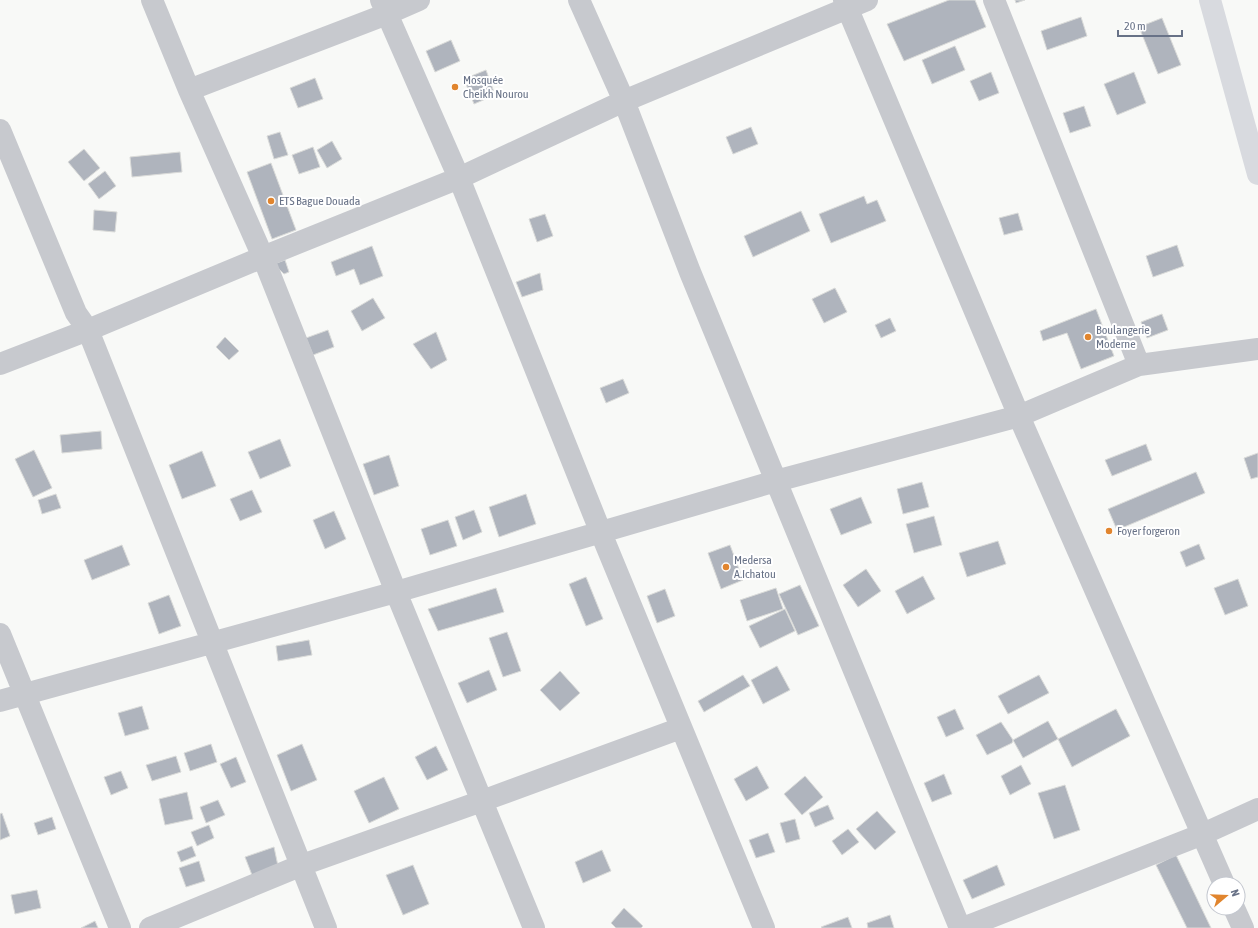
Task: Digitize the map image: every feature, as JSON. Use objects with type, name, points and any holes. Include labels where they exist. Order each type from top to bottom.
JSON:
[{"type":"main road","points":[[1210,0],[1258,174]]},
{"type":"street","points":[[152,0],[189,90],[263,257],[396,592],[534,928]]},
{"type":"street","points":[[189,90],[384,7],[419,0]]},
{"type":"street","points":[[579,0],[624,101],[690,272],[960,928]]},
{"type":"street","points":[[994,0],[1139,365]]},
{"type":"street","points":[[0,364],[88,330],[263,257],[459,178],[624,101],[853,2],[1019,416],[1221,876]]},
{"type":"street","points":[[384,7],[459,178],[601,533],[764,928]]},
{"type":"street","points":[[0,130],[76,313],[88,330],[326,928]]},
{"type":"street","points":[[0,701],[396,592],[776,481],[1019,416],[1139,365],[1258,349]]},
{"type":"street","points":[[0,634],[120,928]]},
{"type":"street","points":[[150,928],[302,865],[482,802],[681,728]]},
{"type":"street","points":[[963,928],[1203,834],[1258,809]]},
{"type":"street","points":[[1238,916],[1243,928]]},
{"type":"building","points":[[949,0],[975,0],[986,27],[904,61],[887,24]]},
{"type":"building","points":[[1015,0],[1025,0],[1016,3]]},
{"type":"building","points":[[1081,17],[1087,36],[1047,50],[1041,31]]},
{"type":"building","points":[[1162,18],[1181,65],[1158,74],[1139,27]]},
{"type":"building","points":[[451,40],[460,61],[435,72],[426,51]]},
{"type":"building","points":[[955,46],[965,70],[932,84],[922,60]]},
{"type":"building","points":[[486,70],[495,95],[474,104],[464,79]]},
{"type":"building","points":[[991,72],[999,93],[979,101],[970,81]]},
{"type":"building","points":[[1134,72],[1146,103],[1117,115],[1104,84]]},
{"type":"building","points":[[315,78],[323,99],[298,108],[290,88]]},
{"type":"building","points":[[1084,106],[1091,126],[1070,133],[1063,113]]},
{"type":"building","points":[[751,127],[758,144],[733,154],[726,137]]},
{"type":"building","points":[[280,132],[288,155],[274,159],[267,136]]},
{"type":"building","points":[[332,141],[342,159],[327,168],[317,150]]},
{"type":"building","points":[[313,147],[320,167],[299,174],[292,155]]},
{"type":"building","points":[[84,149],[100,168],[84,181],[68,162]]},
{"type":"building","points":[[180,152],[182,172],[132,177],[130,157]]},
{"type":"building","name":"ETS Bague Douada","points":[[271,163],[296,230],[272,239],[247,172]]},
{"type":"building","points":[[105,171],[116,186],[99,199],[88,184]]},
{"type":"building","points":[[864,196],[867,204],[877,200],[886,221],[831,243],[819,214]]},
{"type":"building","points":[[94,210],[117,212],[115,232],[93,230]]},
{"type":"building","points":[[801,211],[810,231],[753,257],[744,236]]},
{"type":"building","points":[[1018,213],[1023,230],[1004,235],[999,218]]},
{"type":"building","points":[[545,214],[553,236],[537,242],[529,219]]},
{"type":"building","points":[[1177,245],[1184,266],[1153,277],[1146,256]]},
{"type":"building","points":[[372,246],[383,276],[360,285],[354,269],[336,276],[331,262]]},
{"type":"building","points":[[285,260],[289,272],[284,274],[274,264]]},
{"type":"building","points":[[540,273],[543,290],[522,297],[516,282]]},
{"type":"building","points":[[835,288],[847,312],[824,323],[812,299]]},
{"type":"building","points":[[373,298],[385,318],[362,331],[351,311]]},
{"type":"building","name":"Boulangerie Moderne","points":[[1096,309],[1114,356],[1081,369],[1067,333],[1043,341],[1040,331]]},
{"type":"building","points":[[1162,314],[1168,330],[1147,338],[1141,322]]},
{"type":"building","points":[[890,318],[896,331],[881,338],[875,325]]},
{"type":"building","points":[[328,330],[334,347],[313,355],[306,338]]},
{"type":"building","points":[[436,332],[447,360],[431,369],[413,344]]},
{"type":"building","points":[[225,337],[239,351],[229,360],[216,347]]},
{"type":"building","points":[[623,379],[629,393],[606,403],[600,388]]},
{"type":"building","points":[[101,431],[102,449],[62,453],[60,435]]},
{"type":"building","points":[[280,439],[291,466],[260,479],[248,452]]},
{"type":"building","points":[[1146,444],[1152,460],[1112,476],[1105,460]]},
{"type":"building","points":[[34,450],[52,488],[33,497],[15,459]]},
{"type":"building","points":[[202,451],[216,486],[182,499],[169,465]]},
{"type":"building","points":[[1258,453],[1258,477],[1251,479],[1244,458]]},
{"type":"building","points":[[389,455],[399,486],[374,495],[363,464]]},
{"type":"building","points":[[1196,472],[1205,493],[1117,530],[1108,509]]},
{"type":"building","points":[[922,482],[929,507],[903,514],[897,489]]},
{"type":"building","points":[[252,490],[262,512],[240,521],[230,499]]},
{"type":"building","points":[[56,494],[61,508],[42,514],[38,500]]},
{"type":"building","points":[[526,494],[536,524],[499,537],[489,507]]},
{"type":"building","points":[[861,497],[872,523],[841,535],[830,509]]},
{"type":"building","points":[[474,510],[482,532],[463,540],[455,517]]},
{"type":"building","points":[[334,511],[346,539],[325,549],[313,520]]},
{"type":"building","points":[[934,516],[942,545],[914,553],[906,524]]},
{"type":"building","points":[[448,520],[457,546],[430,555],[421,529]]},
{"type":"building","points":[[998,541],[1006,564],[967,577],[959,553]]},
{"type":"building","points":[[1199,544],[1205,559],[1186,567],[1180,552]]},
{"type":"building","points":[[122,545],[130,565],[92,580],[84,560]]},
{"type":"building","name":"Medersa A.Ichatou","points":[[730,545],[743,580],[721,589],[708,553]]},
{"type":"building","points":[[866,569],[881,591],[858,607],[843,585]]},
{"type":"building","points":[[923,576],[935,599],[907,614],[895,591]]},
{"type":"building","points":[[586,577],[603,619],[586,626],[569,584]]},
{"type":"building","points":[[1238,579],[1248,606],[1225,615],[1214,588]]},
{"type":"building","points":[[800,585],[819,626],[798,635],[779,594]]},
{"type":"building","points":[[496,588],[504,612],[438,631],[428,609]]},
{"type":"building","points":[[776,588],[783,609],[747,621],[740,600]]},
{"type":"building","points":[[665,589],[675,616],[657,623],[647,596]]},
{"type":"building","points":[[169,595],[181,626],[159,634],[148,603]]},
{"type":"building","points":[[785,609],[795,631],[760,648],[749,626]]},
{"type":"building","points":[[507,632],[521,671],[503,677],[489,638]]},
{"type":"building","points":[[309,640],[312,655],[278,661],[276,646]]},
{"type":"building","points":[[777,666],[790,690],[763,704],[751,680]]},
{"type":"building","points":[[489,670],[497,690],[467,703],[458,683]]},
{"type":"building","points":[[560,671],[580,693],[560,711],[540,690]]},
{"type":"building","points":[[743,675],[750,686],[704,712],[698,701]]},
{"type":"building","points":[[1039,675],[1049,693],[1008,714],[998,696]]},
{"type":"building","points":[[142,706],[149,729],[125,736],[118,713]]},
{"type":"building","points":[[955,709],[964,729],[946,737],[937,717]]},
{"type":"building","points":[[1116,709],[1130,736],[1072,767],[1058,739]]},
{"type":"building","points":[[1048,721],[1058,739],[1023,758],[1013,740]]},
{"type":"building","points":[[1001,722],[1013,740],[1012,743],[987,755],[976,735]]},
{"type":"building","points":[[211,744],[217,762],[190,771],[184,753]]},
{"type":"building","points":[[302,744],[317,780],[291,791],[277,755]]},
{"type":"building","points":[[436,746],[448,770],[427,780],[415,757]]},
{"type":"building","points":[[176,756],[181,772],[152,781],[146,765]]},
{"type":"building","points":[[236,757],[246,782],[231,788],[220,764]]},
{"type":"building","points":[[1021,765],[1031,784],[1010,795],[1001,776]]},
{"type":"building","points":[[757,766],[769,788],[746,801],[734,779]]},
{"type":"building","points":[[121,771],[128,788],[111,795],[104,777]]},
{"type":"building","points":[[944,774],[952,794],[932,802],[924,783]]},
{"type":"building","points":[[805,776],[823,797],[802,815],[784,794]]},
{"type":"building","points":[[384,777],[399,809],[369,823],[354,791]]},
{"type":"building","points":[[1065,785],[1080,830],[1054,839],[1038,793]]},
{"type":"building","points":[[187,792],[193,819],[165,825],[159,799]]},
{"type":"building","points":[[218,800],[225,815],[206,823],[200,807]]},
{"type":"building","points":[[828,805],[834,819],[815,827],[809,813]]},
{"type":"building","points":[[877,811],[896,832],[875,850],[856,829]]},
{"type":"building","points":[[2,813],[10,836],[0,840],[0,814]]},
{"type":"building","points":[[52,817],[56,829],[38,835],[34,823]]},
{"type":"building","points":[[795,819],[800,839],[786,843],[780,823]]},
{"type":"building","points":[[209,825],[214,838],[197,846],[191,832]]},
{"type":"building","points":[[848,829],[859,842],[842,855],[832,841]]},
{"type":"building","points":[[768,833],[775,852],[756,858],[749,840]]},
{"type":"building","points":[[192,846],[196,856],[181,862],[177,852]]},
{"type":"building","points":[[274,847],[278,866],[252,875],[245,857]]},
{"type":"building","points":[[602,850],[611,871],[583,883],[575,862]]},
{"type":"building","points":[[1176,855],[1211,928],[1187,928],[1156,865]]},
{"type":"building","points":[[199,861],[205,881],[186,887],[179,868]]},
{"type":"building","points":[[413,865],[429,904],[403,915],[386,875]]},
{"type":"building","points":[[997,865],[1005,885],[972,899],[963,880]]},
{"type":"building","points":[[37,890],[41,908],[15,914],[11,895]]},
{"type":"building","points":[[624,908],[643,926],[641,928],[616,928],[611,923]]},
{"type":"building","points":[[890,915],[894,928],[868,928],[867,923]]},
{"type":"building","points":[[848,917],[852,928],[821,927]]},
{"type":"building","points":[[95,921],[98,928],[81,928]]},
{"type":"place","name":"Mosquée Cheikh Nourou","points":[[455,87]]},
{"type":"place","name":"ETS Bague Douada","points":[[271,201]]},
{"type":"place","name":"Boulangerie Moderne","points":[[1088,337]]},
{"type":"place","name":"Foyer forgeron","points":[[1109,531]]},
{"type":"place","name":"Medersa A.Ichatou","points":[[726,567]]}]
